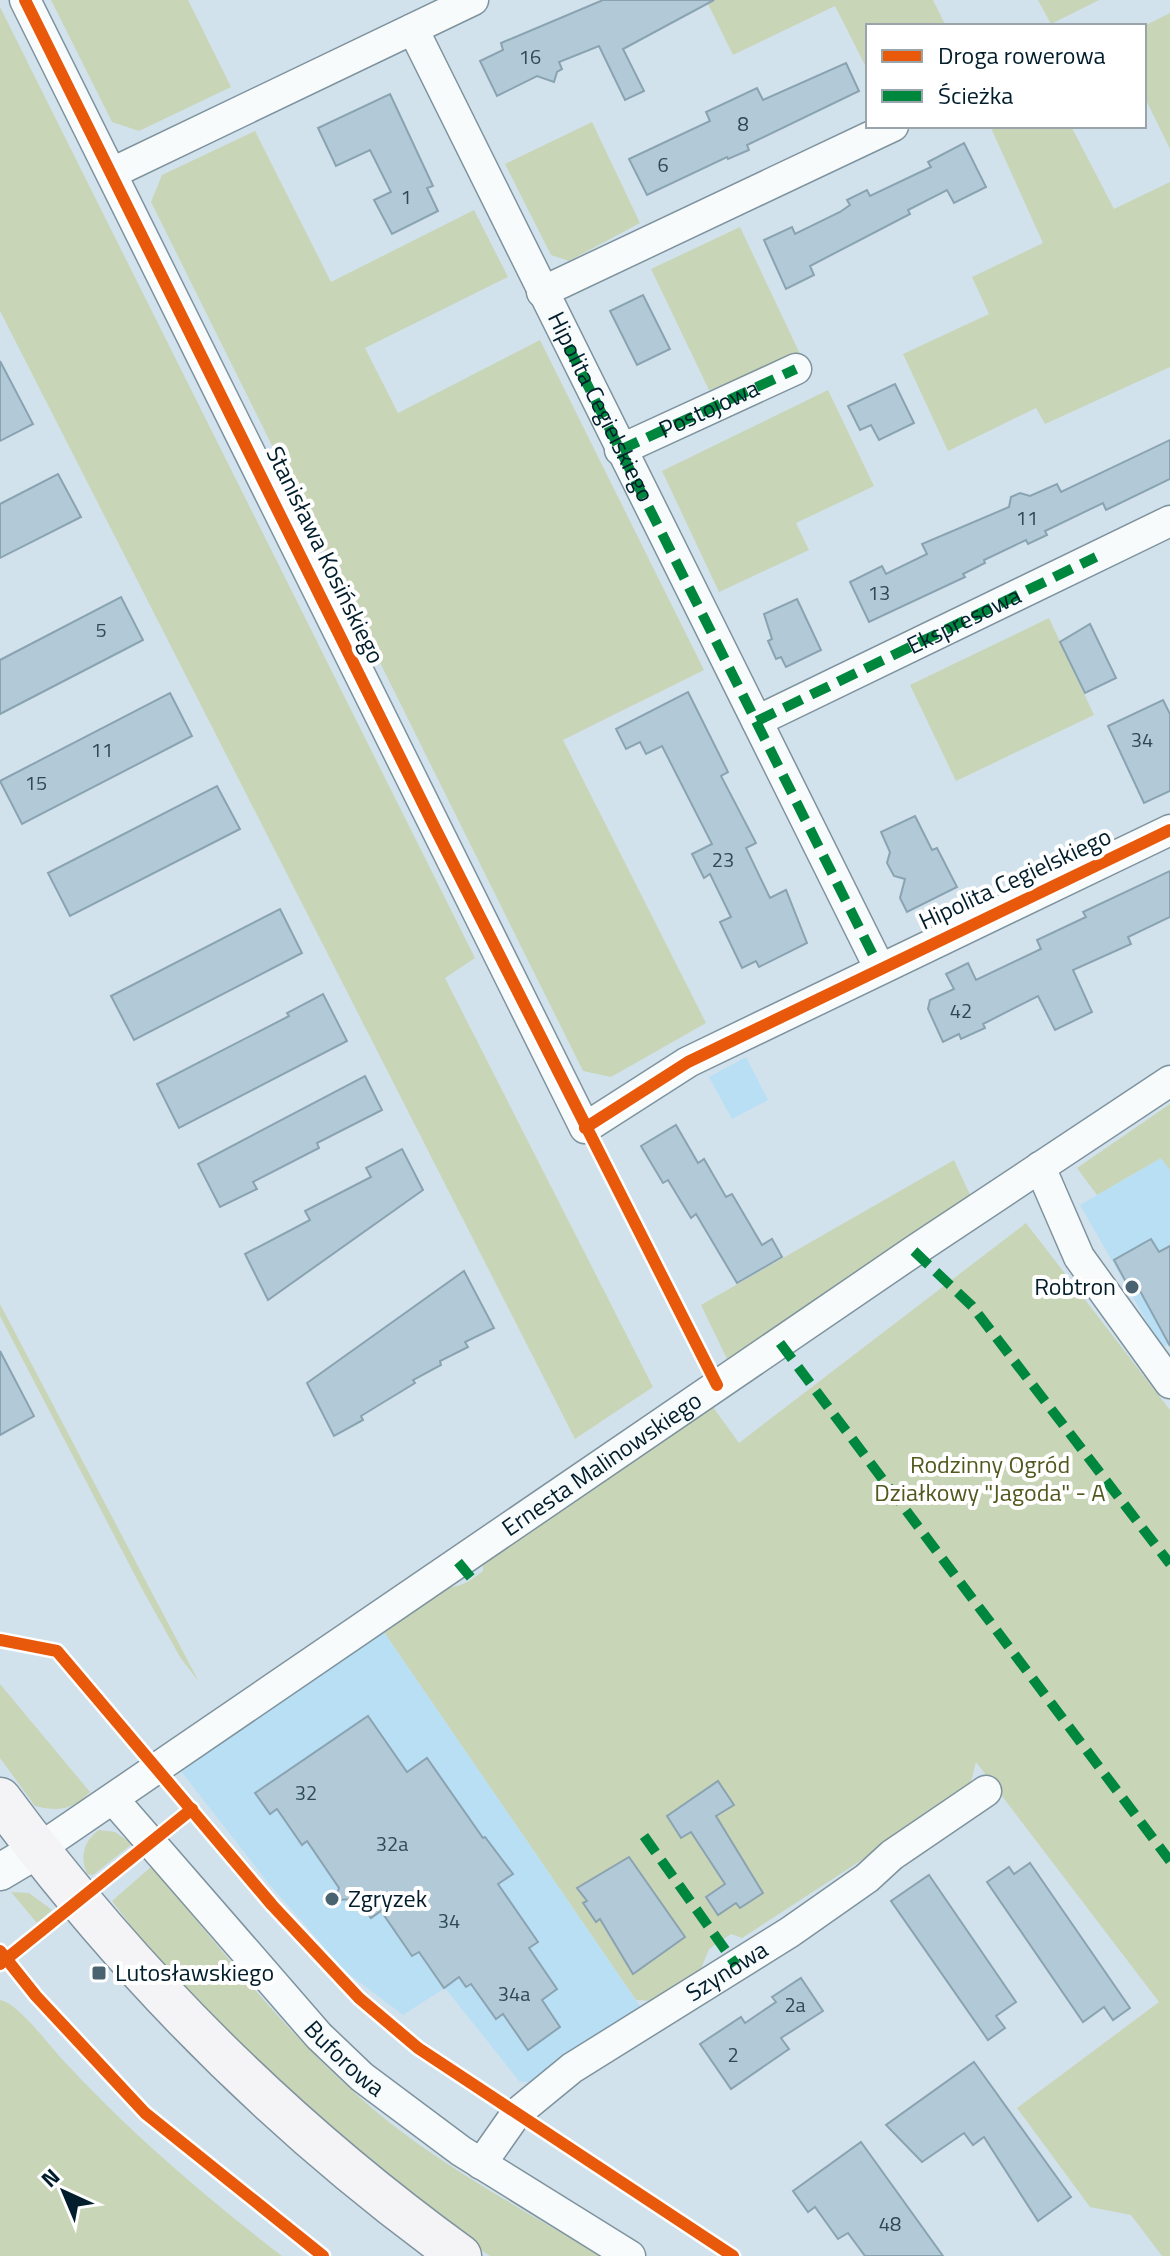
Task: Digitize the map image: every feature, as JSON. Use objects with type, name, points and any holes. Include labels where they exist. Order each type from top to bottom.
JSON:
[{"type":"main road","points":[[0,1799],[37,1850],[139,1972],[239,2075],[371,2189],[460,2256]]},
{"type":"street","name":"Stanisława Kosińskiego","points":[[25,0],[585,1128],[688,1062],[879,967]]},
{"type":"street","points":[[112,173],[473,0]]},
{"type":"street","name":"Hipolita Cegielskiego","points":[[413,29],[879,967],[1170,830]]},
{"type":"street","name":"Hipolita Cegielskiego","points":[[542,292],[889,128]]},
{"type":"street","name":"Postojowa","points":[[620,450],[796,369]]},
{"type":"street","name":"Ekspresowa","points":[[757,721],[1170,521]]},
{"type":"street","name":"Ernesta Malinowskiego","points":[[37,1850],[201,1735],[1170,1081]]},
{"type":"street","points":[[1040,1167],[1079,1257],[1170,1383]]},
{"type":"street","name":"Szynowa","points":[[481,2164],[516,2114],[543,2090],[790,1932],[986,1791]]},
{"type":"street","name":"Buforowa","points":[[113,1799],[339,2056],[388,2100],[481,2164],[630,2256]]},
{"type":"street","points":[[0,1872],[37,1850]]},
{"type":"shaded area","points":[[746,1057],[768,1100],[732,1119],[709,1077]]},
{"type":"shaded area","points":[[1161,1158],[1170,1170],[1170,1343],[1162,1348],[1080,1205]]},
{"type":"shaded area","points":[[384,1632],[642,2009],[537,2082],[520,2082],[445,1988],[403,2015],[346,1972],[269,1884],[180,1770]]},
{"type":"green space","points":[[51,0],[188,0],[231,87],[139,131],[112,122]]},
{"type":"green space","points":[[706,0],[933,0],[945,24],[866,24],[866,67],[835,6],[733,55]]},
{"type":"green space","points":[[1038,0],[1099,0],[1051,24]]},
{"type":"green space","points":[[0,7],[475,958],[445,978],[653,1387],[575,1439],[0,311]]},
{"type":"green space","points":[[1170,13],[1170,149],[1146,100],[1146,25]]},
{"type":"green space","points":[[592,122],[640,223],[569,261],[551,255],[505,164]]},
{"type":"green space","points":[[991,128],[1072,128],[1114,209],[1170,182],[1170,367],[1045,424],[1036,408],[948,451],[903,354],[989,314],[972,277],[1043,243]]},
{"type":"green space","points":[[255,131],[331,282],[474,210],[508,277],[365,348],[398,413],[540,340],[704,670],[563,740],[706,1023],[611,1077],[583,1071],[151,202],[162,175]]},
{"type":"green space","points":[[740,227],[801,356],[709,390],[651,269]]},
{"type":"green space","points":[[828,390],[874,486],[796,523],[809,550],[719,592],[662,471]]},
{"type":"green space","points":[[1049,618],[1094,715],[956,781],[910,685]]},
{"type":"green space","points":[[1170,1104],[1170,1170],[1161,1158],[1097,1195],[1077,1168]]},
{"type":"green space","points":[[954,1160],[971,1197],[727,1359],[701,1305]]},
{"type":"green space","name":"Rodzinny Ogród Działkowy \"Jagoda\" - A","points":[[1026,1223],[1170,1410],[1170,2256],[1162,2256],[1131,2215],[1090,2207],[1017,2108],[1159,2002],[976,1762],[969,1790],[742,1938],[731,1934],[709,1949],[701,1969],[653,2001],[636,2000],[384,1632],[451,1587],[483,1571],[483,1561],[713,1407],[739,1443]]},
{"type":"green space","points":[[0,1304],[199,1682],[180,1657],[141,1587],[0,1316]]},
{"type":"green space","points":[[0,1684],[90,1792],[77,1803],[58,1809],[35,1806],[0,1758]]},
{"type":"green space","points":[[99,1830],[115,1832],[132,1844],[93,1875],[87,1874],[84,1850],[89,1839]]},
{"type":"green space","points":[[152,1866],[268,2005],[363,2101],[447,2163],[600,2256],[490,2256],[343,2143],[225,2035],[152,1954],[112,1901]]},
{"type":"green space","points":[[11,1892],[29,1893],[52,1910],[37,1923]]},
{"type":"green space","points":[[0,2000],[24,2016],[87,2086],[140,2137],[282,2256],[0,2256]]},
{"type":"building","points":[[603,0],[714,0],[623,49],[644,91],[625,100],[599,46],[559,62],[562,69],[557,72],[554,82],[537,76],[497,96],[480,61],[503,50],[501,43]]},
{"type":"building","points":[[846,63],[859,91],[747,145],[749,150],[727,157],[647,195],[629,159],[710,121],[706,112],[757,88],[763,100]]},
{"type":"building","points":[[390,94],[433,186],[427,188],[438,211],[392,234],[374,200],[391,192],[370,150],[336,166],[318,128]]},
{"type":"building","points":[[964,143],[986,187],[954,203],[947,190],[908,210],[910,214],[810,266],[814,275],[786,289],[764,240],[792,227],[795,234],[840,212],[850,205],[847,200],[867,190],[870,196],[931,167],[928,162]]},
{"type":"building","points":[[643,295],[670,349],[637,365],[610,311]]},
{"type":"building","points":[[0,361],[33,424],[0,441]]},
{"type":"building","points":[[895,384],[914,423],[879,440],[871,425],[860,430],[848,406]]},
{"type":"building","points":[[1170,440],[1170,479],[1106,510],[1103,503],[1045,531],[1047,535],[1028,544],[1026,540],[984,560],[985,563],[963,574],[965,577],[869,622],[850,582],[882,566],[886,574],[927,554],[922,544],[1009,507],[1011,497],[1020,493],[1030,496],[1057,484],[1061,492]]},
{"type":"building","points":[[58,474],[81,517],[0,558],[0,504]]},
{"type":"building","points":[[121,597],[143,640],[0,714],[0,660]]},
{"type":"building","points":[[797,599],[821,650],[786,667],[781,657],[776,659],[768,641],[772,639],[764,614]]},
{"type":"building","points":[[1090,624],[1116,678],[1085,693],[1060,642]]},
{"type":"building","points":[[688,692],[728,772],[721,776],[756,843],[746,848],[770,898],[786,890],[807,943],[759,967],[756,961],[742,968],[720,922],[731,917],[710,874],[704,878],[692,854],[712,844],[662,746],[646,754],[640,742],[626,749],[616,729]]},
{"type":"building","points":[[170,693],[192,736],[22,824],[0,781]]},
{"type":"building","points":[[1163,700],[1170,714],[1170,791],[1144,803],[1108,726]]},
{"type":"building","points":[[217,786],[240,829],[70,916],[48,873]]},
{"type":"building","points":[[915,816],[932,850],[937,848],[957,887],[907,912],[900,898],[905,879],[894,876],[887,863],[890,852],[881,832]]},
{"type":"building","points":[[1170,871],[1170,917],[1128,937],[1131,944],[1073,970],[1092,1012],[1055,1030],[1038,996],[983,1024],[985,1028],[961,1039],[959,1034],[943,1042],[928,1009],[930,1000],[954,989],[946,974],[968,963],[976,980],[1041,949],[1037,940],[1086,917],[1083,912]]},
{"type":"building","points":[[280,909],[302,953],[134,1040],[111,996]]},
{"type":"building","points":[[323,994],[347,1041],[179,1128],[157,1084],[289,1016],[287,1013]]},
{"type":"building","points":[[365,1076],[382,1110],[317,1143],[319,1148],[253,1182],[257,1189],[220,1207],[198,1164]]},
{"type":"building","points":[[676,1125],[698,1163],[704,1159],[726,1197],[732,1194],[762,1245],[772,1239],[782,1257],[737,1283],[696,1214],[691,1218],[668,1180],[663,1183],[641,1146]]},
{"type":"building","points":[[402,1149],[423,1190],[268,1300],[245,1254],[310,1220],[305,1211],[371,1177],[366,1168]]},
{"type":"building","points":[[1151,1239],[1159,1252],[1170,1246],[1170,1346],[1139,1289],[1132,1293],[1114,1260]]},
{"type":"building","points":[[464,1271],[494,1328],[465,1342],[468,1347],[440,1361],[441,1365],[413,1380],[415,1383],[361,1416],[363,1420],[334,1436],[307,1383]]},
{"type":"building","points":[[0,1351],[34,1416],[0,1435]]},
{"type":"building","points":[[368,1716],[407,1772],[427,1758],[483,1838],[513,1874],[498,1884],[538,1942],[529,1948],[557,1989],[542,2000],[560,2027],[528,2050],[503,2014],[496,2019],[471,1984],[466,1987],[459,1977],[444,1988],[419,1952],[412,1956],[381,1911],[371,1918],[357,1899],[335,1900],[339,1888],[307,1841],[302,1845],[277,1809],[270,1814],[255,1793]]},
{"type":"building","points":[[718,1781],[734,1805],[716,1816],[763,1893],[740,1908],[736,1903],[718,1915],[706,1897],[725,1884],[691,1832],[681,1838],[667,1816]]},
{"type":"building","points":[[629,1857],[685,1937],[633,1974],[600,1919],[596,1922],[583,1903],[587,1901],[577,1888]]},
{"type":"building","points":[[1030,1863],[1130,2008],[1113,2020],[1104,2007],[1083,2022],[987,1882],[1009,1867],[1014,1874]]},
{"type":"building","points":[[929,1875],[1016,2002],[996,2016],[1005,2028],[988,2040],[891,1901]]},
{"type":"building","points":[[801,1978],[823,2011],[781,2038],[789,2049],[731,2089],[700,2044],[741,2017],[745,2023],[776,2002],[772,1997]]},
{"type":"building","points":[[974,2062],[1071,2197],[1038,2221],[984,2137],[973,2145],[964,2133],[922,2162],[886,2125]]},
{"type":"building","points":[[861,2142],[943,2256],[865,2256],[848,2233],[838,2239],[815,2207],[808,2212],[793,2191]]},
{"type":"marked path","points":[[568,346],[879,967]]},
{"type":"marked path","points":[[620,450],[796,369]]},
{"type":"marked path","points":[[757,721],[1096,557]]},
{"type":"marked path","points":[[914,1251],[972,1306],[1170,1564]]},
{"type":"marked path","points":[[780,1343],[1170,1861]]},
{"type":"marked path","points":[[458,1562],[472,1579]]},
{"type":"marked path","points":[[644,1836],[736,1965]]},
{"type":"cycle path","points":[[25,0],[436,830],[717,1385]]},
{"type":"cycle path","points":[[585,1128],[688,1062],[1170,830]]},
{"type":"cycle path","points":[[0,1640],[57,1651],[272,1905],[359,1998],[418,2048],[733,2256]]},
{"type":"cycle path","points":[[0,1964],[192,1809]]},
{"type":"cycle path","points":[[0,1951],[36,1996],[145,2113],[323,2256]]},
{"type":"place","name":"Robtron","points":[[1132,1287]]},
{"type":"place","name":"Zgryzek","points":[[332,1899]]},
{"type":"place","name":"Lutosławskiego","points":[[99,1973]]}]
